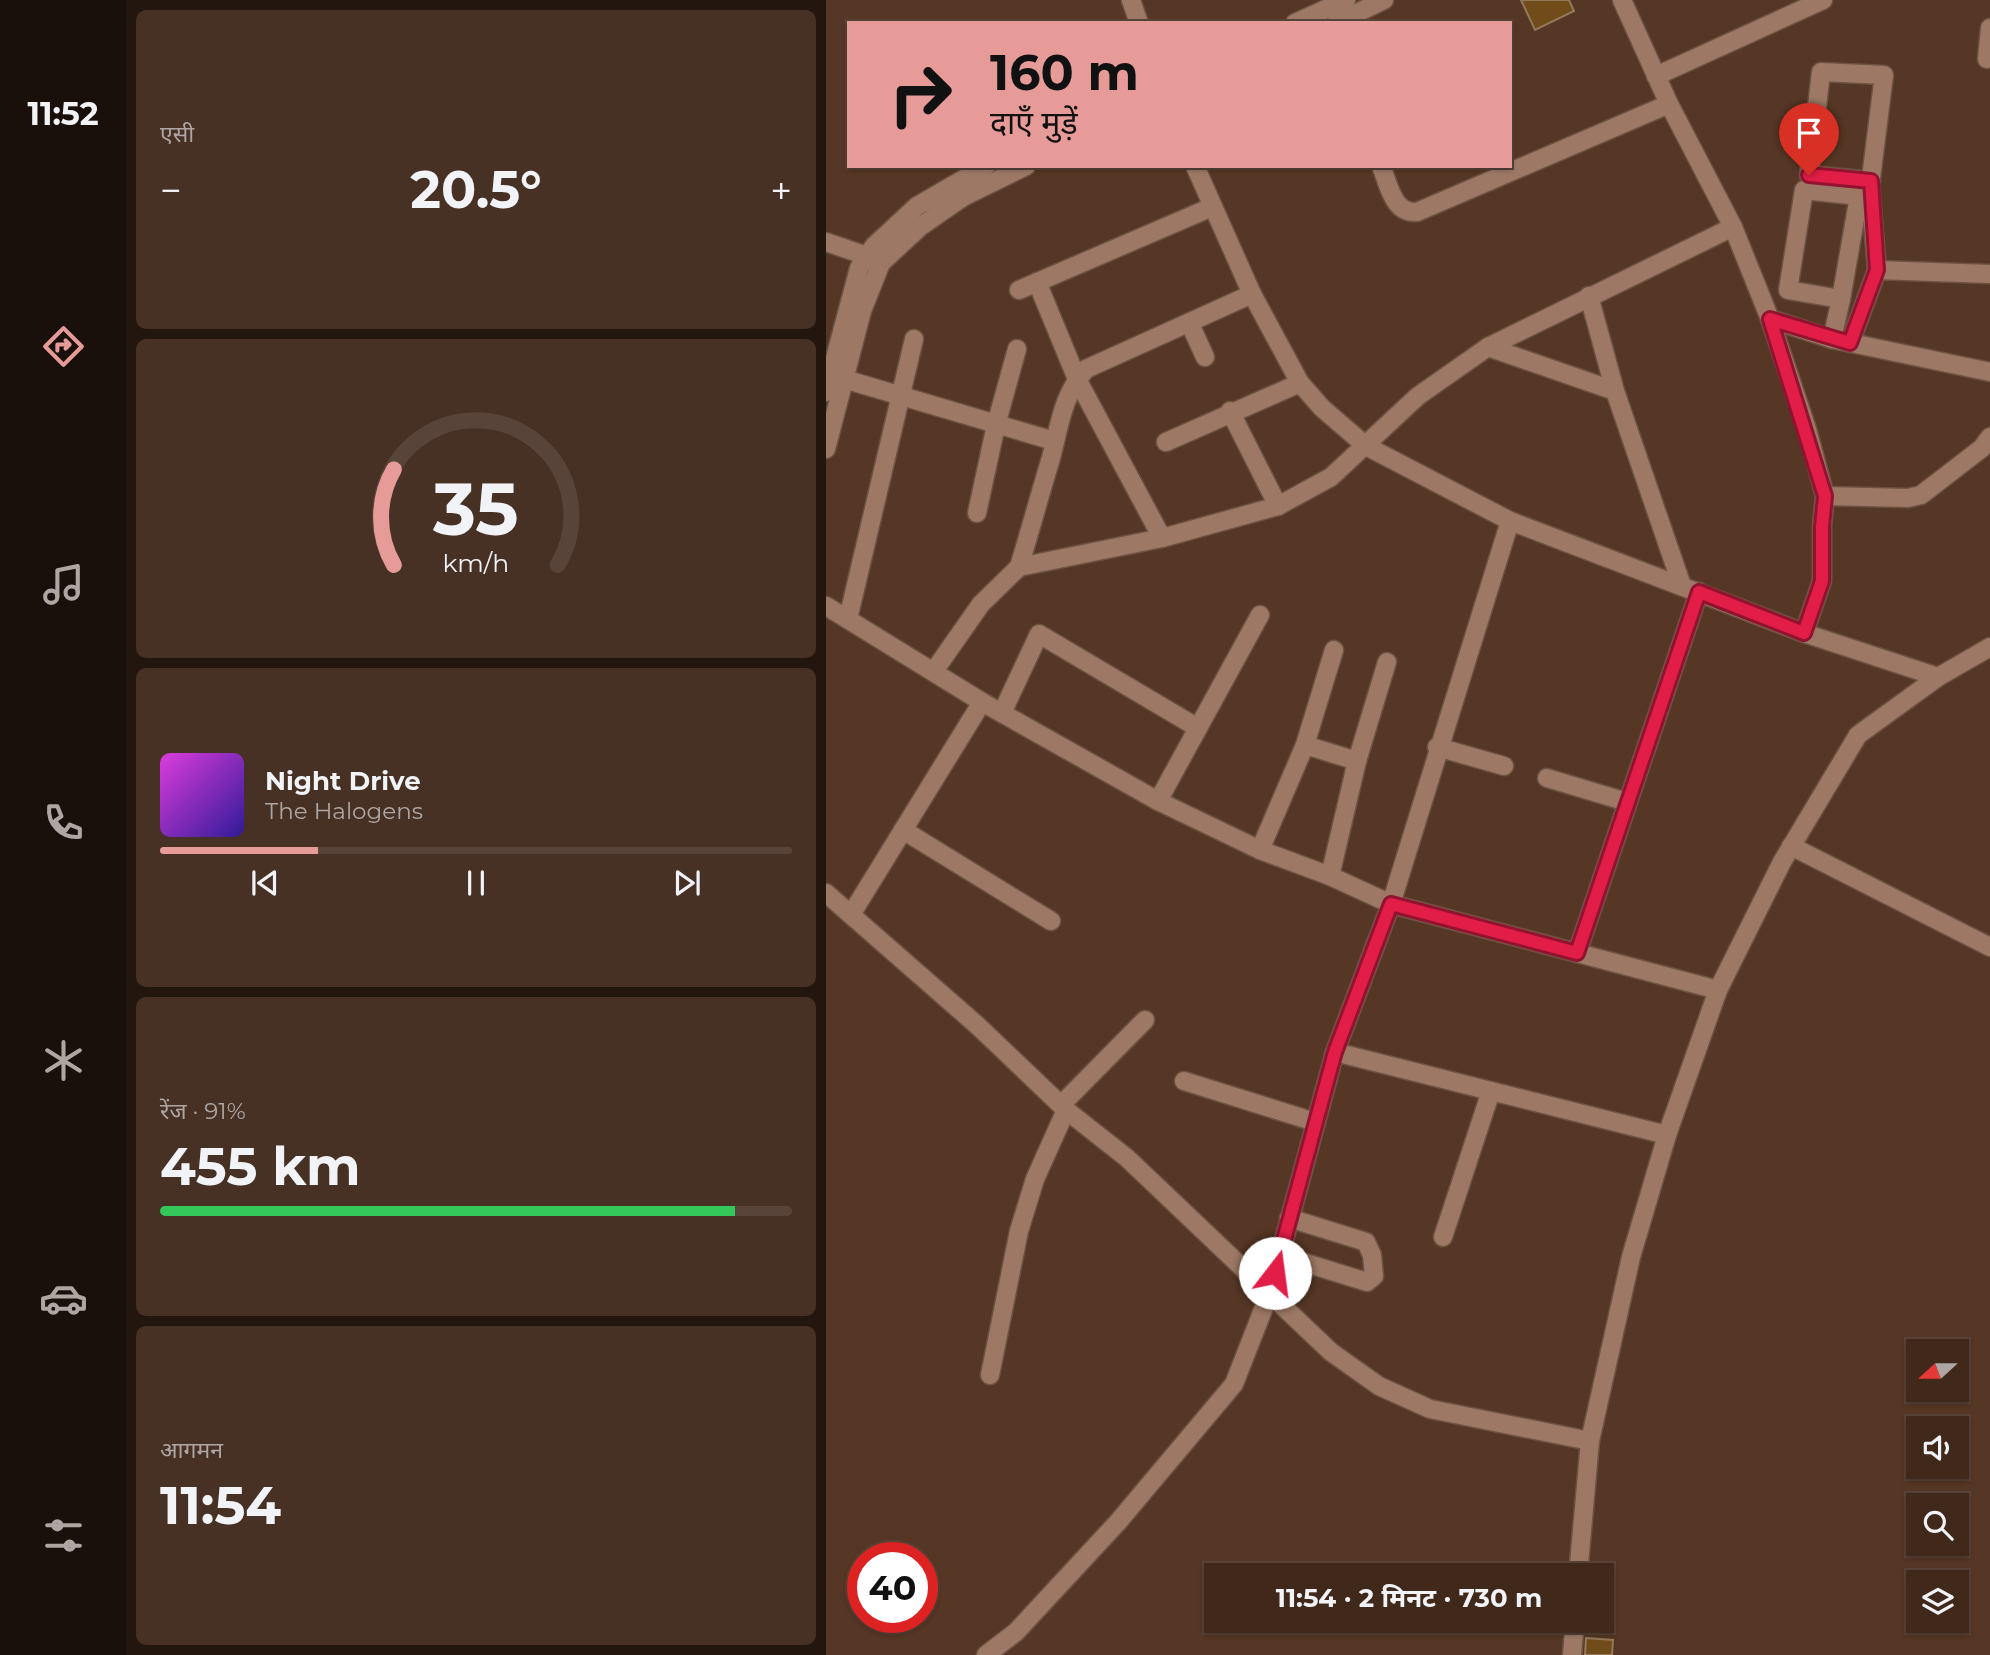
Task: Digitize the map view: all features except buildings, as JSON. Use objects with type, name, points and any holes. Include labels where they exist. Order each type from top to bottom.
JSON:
[{"type":"street","points":[[1131,0],[1138,21]]},
{"type":"street","points":[[1300,21],[1346,0]]},
{"type":"street","points":[[1340,21],[1384,0]]},
{"type":"street","points":[[1622,0],[1669,104],[1733,226],[1770,319],[1825,496],[1822,581],[1804,633]]},
{"type":"street","points":[[1656,76],[1823,0]]},
{"type":"street","points":[[1987,59],[1990,28]]},
{"type":"street","points":[[1841,341],[1877,270],[1871,181],[1884,75],[1821,72],[1809,175],[1871,181]]},
{"type":"street","points":[[1382,168],[1399,208],[1407,212],[1417,212],[1669,104]]},
{"type":"street","points":[[826,449],[831,381],[859,268],[874,246],[983,168]]},
{"type":"street","points":[[831,381],[881,263],[925,212],[1022,168]]},
{"type":"street","points":[[1196,168],[1252,294],[1300,383],[1322,408],[1366,446],[1510,521],[1804,633],[1938,677]]},
{"type":"street","points":[[1841,299],[1788,290],[1804,190],[1859,196],[1841,299],[1841,341]]},
{"type":"street","points":[[1018,290],[1212,207]]},
{"type":"street","points":[[1019,567],[1161,538],[1278,506],[1331,477],[1418,396],[1488,347],[1733,226]]},
{"type":"street","points":[[826,242],[867,256]]},
{"type":"street","points":[[1877,270],[1990,274]]},
{"type":"street","points":[[1037,282],[1077,379],[1161,538]]},
{"type":"street","points":[[934,671],[981,604],[1019,567],[1066,395],[1077,379],[1086,369],[1252,294]]},
{"type":"street","points":[[1577,953],[1628,802],[1690,589],[1615,391],[1589,296]]},
{"type":"street","points":[[1770,319],[1841,341],[1990,372]]},
{"type":"street","points":[[1190,324],[1205,357]]},
{"type":"street","points":[[848,619],[914,339]]},
{"type":"street","points":[[1488,347],[1615,391]]},
{"type":"street","points":[[977,513],[996,425],[1017,349]]},
{"type":"street","points":[[831,381],[1054,441]]},
{"type":"street","points":[[1166,442],[1230,411],[1300,383]]},
{"type":"street","points":[[1230,411],[1278,506]]},
{"type":"street","points":[[1825,496],[1908,498],[1921,495],[1982,448],[1990,437]]},
{"type":"street","points":[[986,1655],[1016,1632],[1118,1522],[1234,1384],[1270,1292],[1335,1052],[1391,904],[1437,747],[1510,521]]},
{"type":"street","points":[[826,606],[982,702],[1158,801],[1260,850],[1330,876],[1391,904],[1718,990]]},
{"type":"street","points":[[1158,801],[1260,615]]},
{"type":"street","points":[[1002,713],[1039,634],[1198,728]]},
{"type":"street","points":[[1579,1563],[1590,1441],[1631,1257],[1667,1135],[1718,990],[1791,846],[1858,734],[1938,677],[1990,647]]},
{"type":"street","points":[[1260,850],[1306,745],[1334,650]]},
{"type":"street","points":[[1330,876],[1357,761],[1387,662]]},
{"type":"street","points":[[852,913],[982,702]]},
{"type":"street","points":[[1306,745],[1357,761]]},
{"type":"street","points":[[1437,747],[1504,766]]},
{"type":"street","points":[[1547,778],[1628,802]]},
{"type":"street","points":[[903,830],[1051,920]]},
{"type":"street","points":[[1791,846],[1990,947]]},
{"type":"street","points":[[826,893],[852,913],[1063,1107],[1127,1158],[1331,1352],[1379,1386],[1430,1409],[1590,1441]]},
{"type":"street","points":[[990,1375],[1019,1231],[1035,1179],[1063,1107],[1145,1020]]},
{"type":"street","points":[[1335,1052],[1667,1135]]},
{"type":"street","points":[[1184,1081],[1315,1122]]},
{"type":"street","points":[[1443,1237],[1491,1091]]},
{"type":"street","points":[[1280,1255],[1367,1282],[1374,1276],[1372,1255],[1366,1241],[1289,1218]]},
{"type":"street","points":[[1572,1655],[1573,1633]]},
{"type":"route","points":[[1275,1273],[1335,1052],[1391,904],[1577,953],[1699,592],[1804,633],[1822,581],[1825,496],[1807,429],[1770,319],[1850,343],[1877,270],[1871,181],[1809,175]]}]
